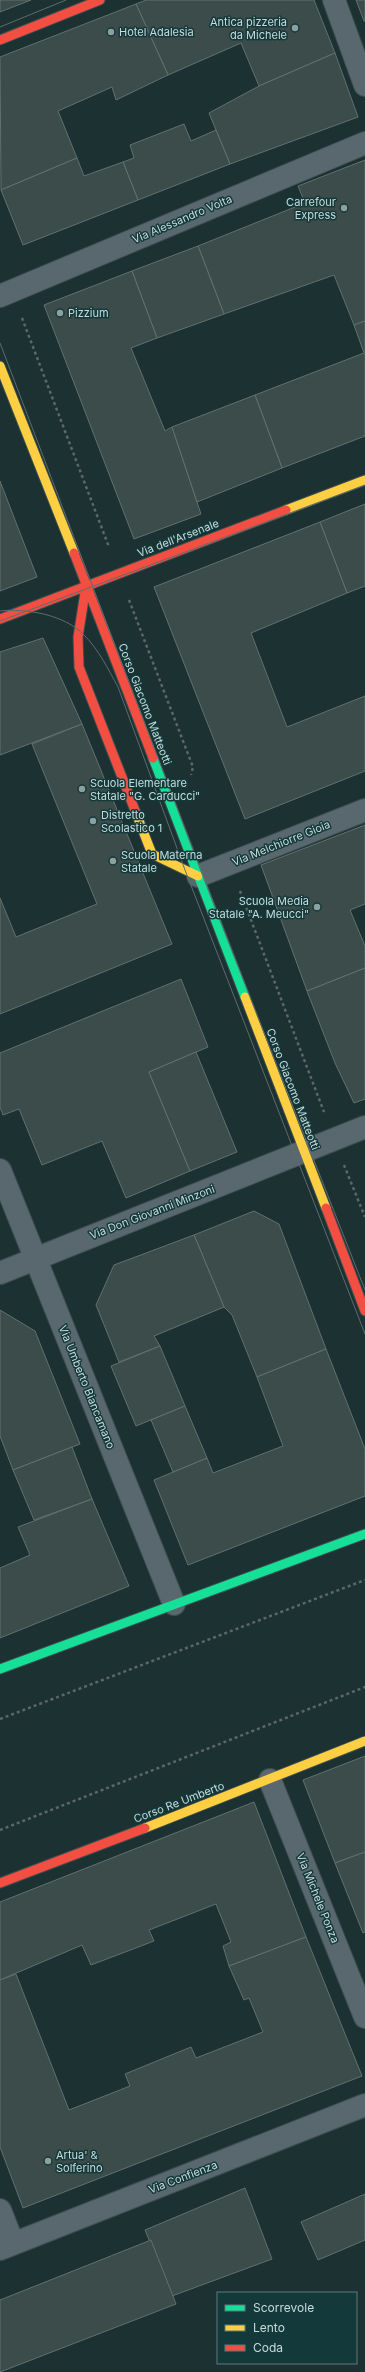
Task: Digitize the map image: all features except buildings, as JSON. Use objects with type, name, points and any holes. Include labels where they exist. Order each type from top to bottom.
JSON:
[{"type":"street","points":[[0,40],[100,0]]},
{"type":"street","points":[[334,0],[365,85]]},
{"type":"street","name":"Via Alessandro Volta","points":[[6,293],[365,143]]},
{"type":"street","name":"Corso Giacomo Matteotti","points":[[0,366],[87,585],[365,1311]]},
{"type":"street","name":"Via dell'Arsenale","points":[[0,619],[365,480]]},
{"type":"street","points":[[87,585],[78,637],[79,667],[152,854],[198,876]]},
{"type":"street","name":"Via Melchiorre Gioia","points":[[198,876],[365,810]]},
{"type":"street","name":"Via Don Giovanni Minzoni","points":[[0,1273],[334,1138],[365,1127]]},
{"type":"street","name":"Via Umberto Biancamano","points":[[0,1170],[174,1604]]},
{"type":"street","points":[[0,1669],[365,1534]]},
{"type":"street","name":"Corso Re Umberto","points":[[0,1883],[270,1780],[365,1741]]},
{"type":"street","name":"Via Michele Ponza","points":[[270,1780],[365,2017]]},
{"type":"street","name":"Via Confienza","points":[[6,2246],[365,2105]]},
{"type":"street","points":[[0,2210],[6,2246]]},
{"type":"path","points":[[6,293],[119,573],[193,767],[190,778]]},
{"type":"path","points":[[230,864],[365,1217]]},
{"type":"path","points":[[0,1719],[365,1580]]},
{"type":"path","points":[[0,1830],[365,1687]]},
{"type":"tram line","points":[[0,27],[66,0]]},
{"type":"tram line","points":[[0,343],[215,908],[365,1290]]},
{"type":"tram line","points":[[0,621],[365,485]]},
{"type":"tram line","points":[[0,611],[11,610],[33,612],[45,614],[67,622],[84,635],[94,647],[118,687],[185,870],[365,1334]]},
{"type":"traffic: fast","points":[[153,758],[245,997]]},
{"type":"traffic: fast","points":[[0,1669],[365,1534]]},
{"type":"traffic: slow","points":[[0,366],[74,553]]},
{"type":"traffic: slow","points":[[286,510],[365,480]]},
{"type":"traffic: slow","points":[[136,813],[152,854],[198,876]]},
{"type":"traffic: slow","points":[[245,997],[326,1208]]},
{"type":"traffic: slow","points":[[145,1828],[365,1741]]},
{"type":"traffic: jam","points":[[0,40],[100,0]]},
{"type":"traffic: jam","points":[[0,619],[286,510]]},
{"type":"traffic: jam","points":[[74,553],[153,758]]},
{"type":"traffic: jam","points":[[86,586],[78,637],[79,667],[136,813]]},
{"type":"traffic: jam","points":[[326,1208],[365,1311]]},
{"type":"traffic: jam","points":[[0,1883],[145,1828]]},
{"type":"place","name":"Antica pizzeria da Michele","points":[[295,28]]},
{"type":"place","name":"Hotel Adalesia","points":[[111,32]]},
{"type":"place","name":"Carrefour Express","points":[[344,208]]},
{"type":"place","name":"Pizzium","points":[[60,313]]},
{"type":"place","name":"Scuola Elementare Statale \"G. Carducci\"","points":[[82,789]]},
{"type":"place","name":"Distretto Scolastico 1","points":[[93,821]]},
{"type":"place","name":"Scuola Materna Statale","points":[[113,861]]},
{"type":"place","name":"Scuola Media Statale \"A. Meucci\"","points":[[317,907]]},
{"type":"place","name":"Artua' & Solferino","points":[[48,2161]]}]
